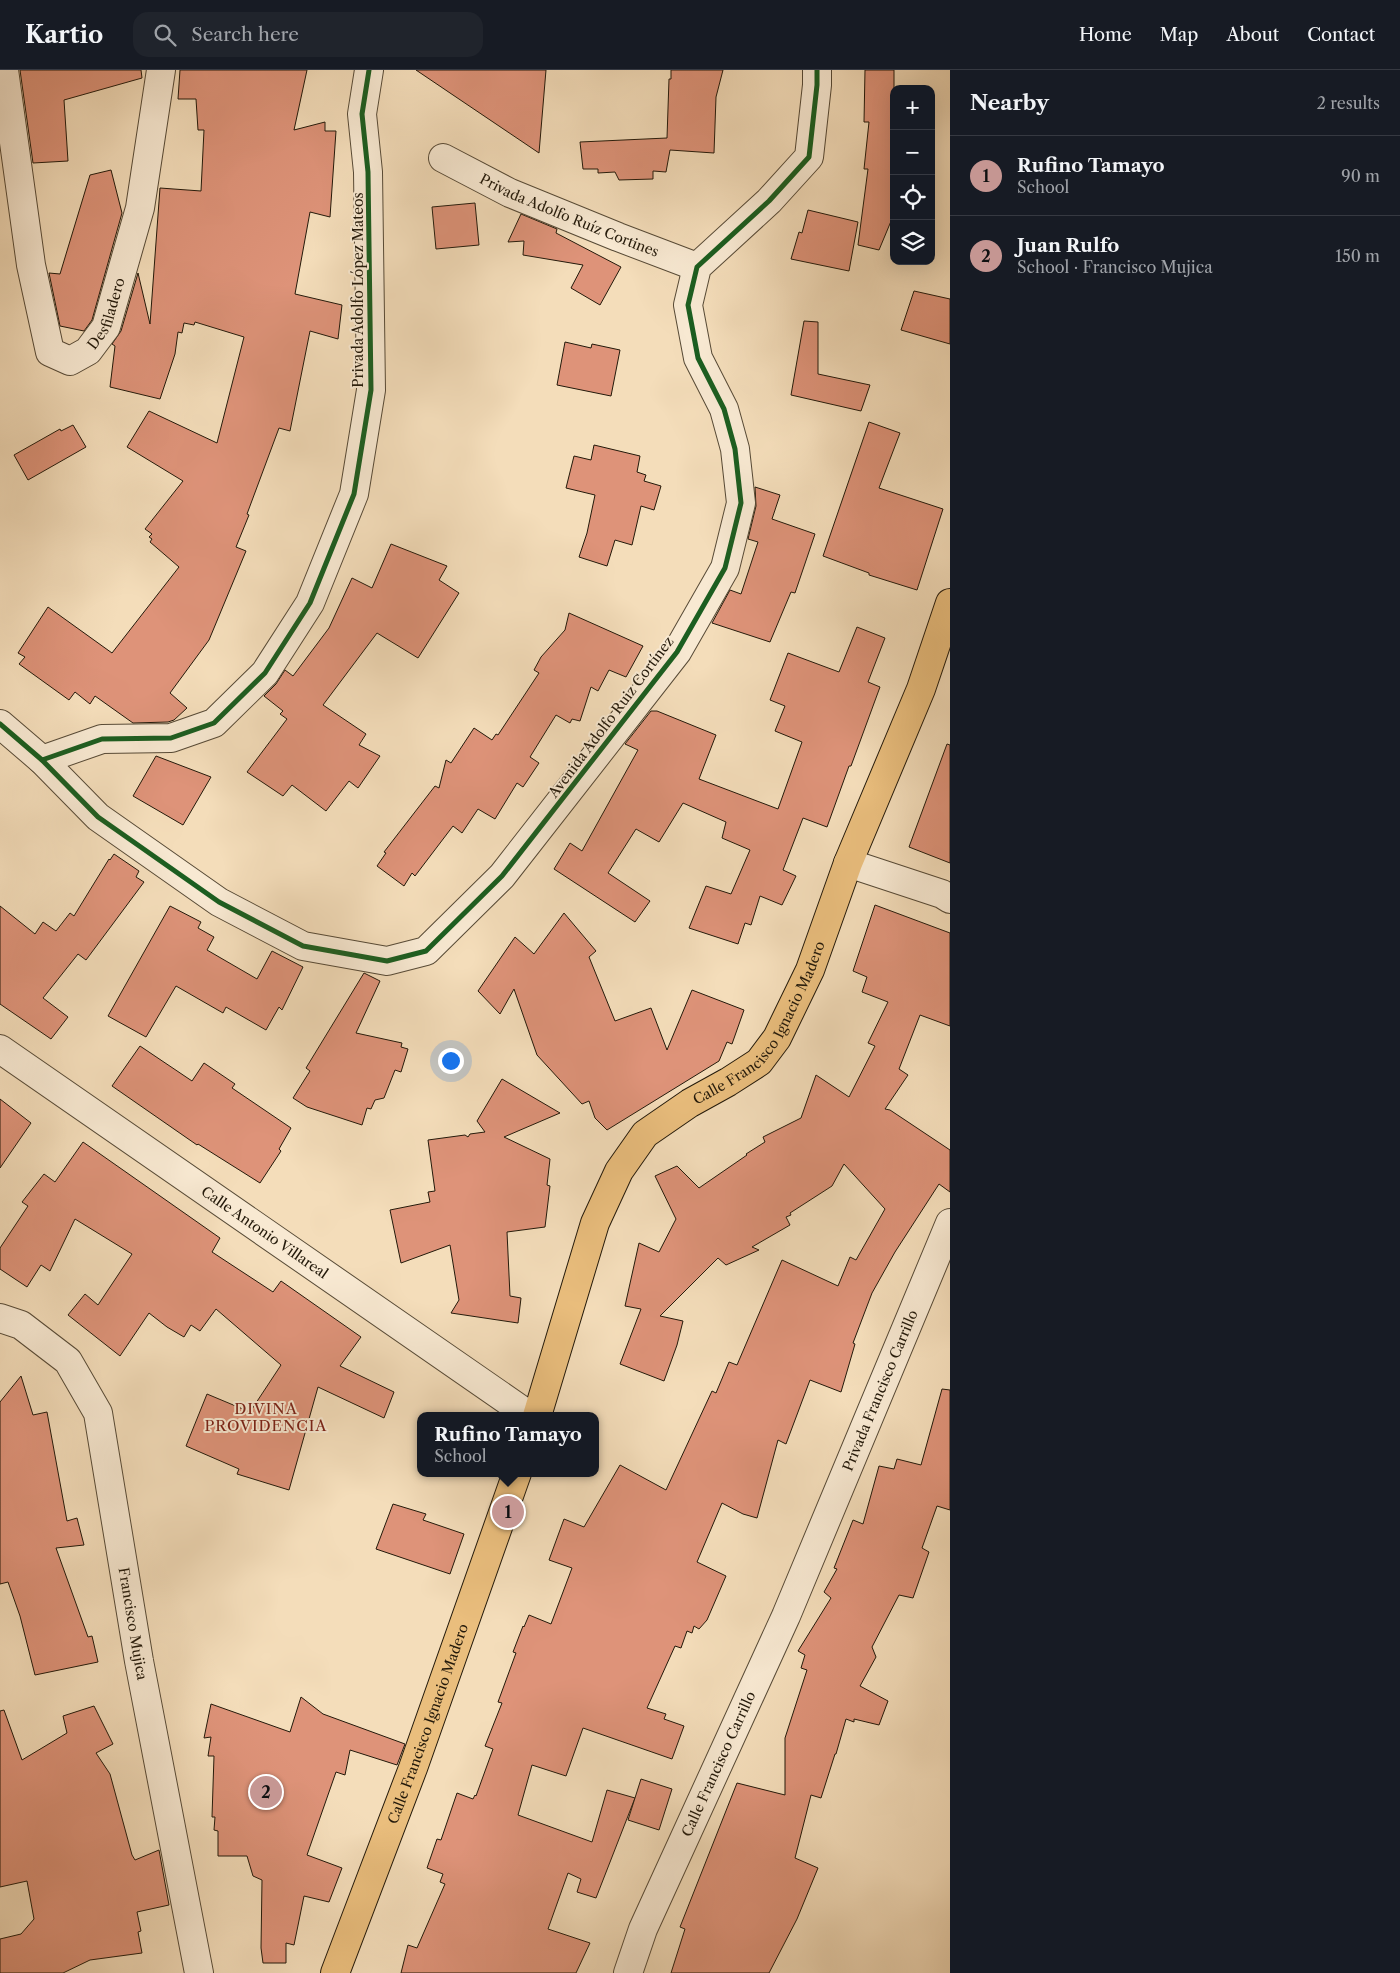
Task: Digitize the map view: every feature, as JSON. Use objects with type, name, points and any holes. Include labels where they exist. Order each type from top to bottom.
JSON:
[{"type":"main road","name":"Calle Francisco Ignacio Madero","points":[[537,1412],[595,1223],[620,1171],[645,1134],[690,1103],[759,1062],[777,1038],[810,970],[848,863],[921,689],[950,603]]},
{"type":"main road","name":"Calle Francisco Ignacio Madero","points":[[336,1973],[413,1768],[515,1477]]},
{"type":"street","name":"Desfiladero","points":[[4,70],[30,265],[50,352],[70,360],[88,351],[106,327],[140,208],[161,70]]},
{"type":"street","name":"Privada Adolfo López Mateos","points":[[42,760],[102,739],[171,738],[214,723],[265,673],[310,603],[354,494],[371,390],[368,172],[362,114],[369,70]]},
{"type":"street","points":[[697,267],[769,201],[810,157],[817,70]]},
{"type":"street","name":"Privada Adolfo Ruíz Cortines","points":[[442,158],[510,193],[697,267]]},
{"type":"street","name":"Avenida Adolfo Ruiz Cortínez","points":[[0,724],[42,760],[98,817],[219,902],[303,946],[387,961],[426,951],[508,868],[677,652],[725,568],[741,503],[735,449],[724,409],[698,358],[688,305],[697,267]]},
{"type":"street","points":[[848,863],[942,894],[950,899]]},
{"type":"street","name":"Calle Antonio Villareal","points":[[0,1049],[524,1412]]},
{"type":"street","name":"Privada Francisco Carrillo","points":[[810,1556],[950,1223]]},
{"type":"street","name":"Francisco Mujica","points":[[0,1318],[21,1325],[68,1361],[98,1413],[139,1661],[199,1973]]},
{"type":"street","name":"Calle Francisco Carrillo","points":[[628,1973],[643,1929],[782,1625],[810,1556]]},
{"type":"building","points":[[20,70],[141,70],[142,78],[64,100],[68,161],[33,163]]},
{"type":"building","points":[[180,70],[307,70],[294,130],[325,122],[325,131],[336,131],[330,217],[310,212],[295,294],[342,305],[338,339],[310,331],[290,431],[279,428],[236,547],[246,551],[209,640],[170,693],[187,708],[174,720],[168,722],[133,723],[95,696],[90,704],[75,692],[69,700],[19,664],[25,657],[18,653],[48,607],[112,653],[179,567],[150,542],[152,539],[149,537],[152,534],[145,529],[183,481],[127,447],[149,411],[217,443],[244,337],[195,322],[194,325],[184,323],[182,333],[178,332],[175,354],[160,399],[110,387],[115,346],[112,344],[121,331],[138,273],[150,324],[160,188],[201,191],[204,130],[198,130],[196,99],[178,99]]},
{"type":"building","points":[[416,70],[546,70],[539,153],[453,95]]},
{"type":"building","points":[[671,70],[723,70],[716,97],[714,153],[670,150],[666,172],[653,171],[653,179],[619,180],[615,172],[598,173],[598,169],[583,169],[580,142],[667,138]]},
{"type":"building","points":[[865,70],[894,70],[894,85],[890,85],[890,224],[879,250],[858,245],[868,169],[864,169],[869,122],[864,122]]},
{"type":"building","points":[[111,170],[122,213],[92,320],[84,331],[60,326],[49,273],[60,274],[90,175]]},
{"type":"building","points":[[475,203],[479,245],[436,249],[432,207]]},
{"type":"building","points":[[808,210],[858,222],[849,271],[791,259],[799,232],[802,233]]},
{"type":"building","points":[[521,214],[557,229],[556,233],[621,267],[600,305],[571,288],[583,265],[523,255],[524,241],[508,242]]},
{"type":"building","points":[[914,291],[950,299],[950,344],[901,330]]},
{"type":"building","points":[[804,321],[818,322],[818,374],[870,385],[861,411],[791,395]]},
{"type":"building","points":[[565,342],[591,348],[592,344],[620,350],[611,396],[557,385]]},
{"type":"building","points":[[869,422],[900,433],[879,488],[943,509],[917,590],[869,575],[869,573],[823,556]]},
{"type":"building","points":[[73,425],[86,447],[28,480],[14,455],[60,429],[61,431]]},
{"type":"building","points":[[594,445],[640,456],[637,472],[646,475],[644,481],[661,486],[654,510],[641,506],[632,545],[615,540],[607,566],[579,557],[587,533],[595,495],[566,488],[574,456],[591,460]]},
{"type":"building","points":[[755,487],[780,495],[772,519],[815,534],[795,593],[791,592],[770,642],[712,623],[730,590],[741,594],[758,542],[748,539],[756,506]]},
{"type":"building","points":[[391,544],[447,566],[439,580],[459,593],[418,658],[377,633],[323,705],[366,734],[359,745],[380,756],[358,788],[349,781],[326,811],[292,785],[283,796],[247,772],[287,719],[280,714],[283,711],[264,696],[276,684],[285,670],[293,676],[329,628],[352,578],[372,588]]},
{"type":"building","points":[[569,613],[643,646],[626,677],[609,670],[598,691],[591,687],[580,721],[572,719],[570,723],[556,715],[530,757],[539,763],[523,787],[517,783],[495,819],[478,809],[462,833],[453,826],[415,876],[412,873],[404,886],[377,866],[386,853],[384,852],[435,786],[439,788],[446,760],[451,763],[474,728],[492,740],[496,734],[498,735],[539,673],[534,670],[541,657],[565,630]]},
{"type":"building","points":[[857,627],[885,638],[868,682],[880,687],[851,766],[849,766],[827,827],[803,818],[783,870],[796,876],[782,905],[760,896],[751,925],[745,923],[738,944],[689,928],[706,886],[731,894],[750,850],[722,838],[726,822],[683,803],[659,842],[636,829],[608,873],[650,901],[635,922],[554,869],[570,843],[582,851],[638,750],[625,744],[651,711],[657,711],[716,735],[699,779],[778,809],[802,742],[775,731],[785,706],[770,700],[788,653],[839,672]]},
{"type":"building","points":[[947,744],[950,745],[950,863],[909,847]]},
{"type":"building","points":[[156,756],[211,777],[183,825],[133,796]]},
{"type":"building","points":[[114,854],[139,871],[136,877],[144,882],[86,960],[78,954],[43,998],[68,1017],[51,1039],[0,1004],[0,906],[35,934],[43,922],[56,931],[70,913],[74,916]]},
{"type":"building","points":[[875,905],[950,933],[950,1026],[920,1015],[899,1069],[908,1075],[885,1109],[890,1110],[950,1150],[950,1192],[939,1184],[895,1252],[872,1293],[853,1343],[855,1344],[841,1392],[810,1380],[786,1444],[778,1440],[757,1518],[743,1514],[722,1503],[697,1562],[726,1576],[707,1620],[699,1629],[694,1626],[692,1633],[687,1631],[681,1648],[675,1646],[647,1708],[666,1714],[664,1719],[684,1726],[672,1759],[583,1728],[566,1776],[532,1765],[518,1815],[592,1842],[607,1790],[635,1798],[596,1898],[577,1892],[581,1879],[568,1873],[548,1929],[590,1943],[576,1973],[401,1973],[408,1945],[417,1948],[445,1884],[440,1882],[443,1874],[427,1868],[437,1839],[441,1840],[457,1793],[473,1799],[476,1796],[493,1749],[485,1746],[502,1703],[498,1702],[516,1653],[513,1652],[523,1626],[529,1615],[551,1624],[572,1568],[549,1560],[564,1519],[584,1527],[620,1465],[666,1490],[712,1391],[716,1393],[729,1362],[737,1365],[782,1260],[838,1286],[850,1257],[856,1260],[885,1209],[844,1164],[832,1186],[786,1217],[790,1225],[752,1247],[759,1250],[726,1265],[718,1258],[660,1316],[683,1321],[677,1345],[664,1381],[620,1364],[641,1309],[625,1306],[639,1243],[659,1252],[676,1219],[655,1176],[677,1166],[699,1188],[765,1142],[763,1137],[801,1118],[816,1075],[849,1097],[875,1046],[868,1043],[888,1002],[862,992],[867,977],[853,971]]},
{"type":"building","points":[[170,906],[201,922],[198,928],[214,937],[207,950],[257,979],[272,951],[303,967],[282,1010],[279,1007],[266,1030],[226,1007],[223,1013],[176,986],[146,1037],[108,1016]]},
{"type":"building","points":[[564,913],[596,951],[589,957],[615,1021],[651,1008],[667,1050],[692,990],[744,1010],[732,1044],[727,1042],[719,1061],[607,1130],[595,1118],[589,1101],[582,1104],[537,1055],[514,989],[500,1014],[478,991],[515,937],[534,954]]},
{"type":"building","points":[[364,973],[380,981],[356,1033],[402,1043],[401,1047],[408,1049],[401,1072],[395,1070],[384,1098],[375,1100],[371,1109],[367,1108],[362,1125],[307,1107],[293,1098],[310,1071],[306,1068]]},
{"type":"building","points":[[140,1046],[192,1081],[204,1063],[235,1084],[232,1088],[291,1128],[279,1149],[281,1151],[260,1183],[197,1145],[112,1086]]},
{"type":"building","points":[[502,1079],[560,1113],[504,1137],[550,1159],[547,1185],[550,1186],[545,1227],[507,1232],[510,1296],[521,1298],[518,1323],[451,1313],[459,1300],[450,1245],[401,1263],[390,1210],[430,1202],[428,1192],[435,1191],[428,1140],[465,1135],[468,1137],[470,1134],[485,1132],[477,1121]]},
{"type":"building","points":[[0,1099],[31,1123],[0,1168]]},
{"type":"building","points":[[83,1142],[220,1238],[212,1252],[273,1292],[281,1281],[361,1337],[340,1366],[394,1392],[384,1418],[318,1387],[289,1490],[237,1474],[239,1469],[186,1446],[207,1394],[250,1412],[281,1365],[216,1309],[200,1331],[191,1325],[184,1337],[149,1313],[120,1356],[68,1315],[85,1294],[98,1305],[132,1254],[75,1219],[50,1271],[41,1265],[27,1287],[0,1269],[0,1248],[28,1206],[22,1202],[44,1174],[55,1182]]},
{"type":"building","points":[[21,1376],[33,1415],[47,1412],[67,1521],[77,1518],[84,1545],[56,1548],[88,1637],[92,1636],[98,1662],[35,1675],[20,1616],[8,1582],[0,1584],[0,1402]]},
{"type":"building","points":[[942,1389],[950,1390],[950,1510],[937,1506],[922,1548],[929,1552],[913,1598],[899,1595],[872,1647],[876,1657],[860,1686],[888,1701],[879,1725],[854,1719],[854,1722],[846,1719],[821,1798],[811,1795],[795,1858],[818,1868],[797,1919],[769,1973],[671,1973],[685,1929],[680,1927],[737,1783],[785,1795],[785,1738],[807,1670],[801,1668],[805,1655],[798,1651],[831,1598],[824,1592],[837,1569],[834,1568],[853,1520],[863,1524],[879,1466],[894,1469],[897,1459],[921,1465]]},
{"type":"building","points":[[393,1504],[426,1514],[423,1520],[464,1534],[450,1574],[376,1549]]},
{"type":"building","points":[[301,1697],[323,1714],[405,1744],[397,1765],[350,1750],[345,1775],[336,1772],[307,1855],[342,1868],[329,1902],[304,1896],[294,1945],[286,1943],[286,1963],[263,1963],[261,1948],[262,1880],[253,1876],[247,1856],[218,1856],[218,1831],[214,1830],[215,1817],[212,1817],[214,1756],[208,1756],[211,1737],[204,1738],[211,1704],[290,1732]]},
{"type":"building","points":[[94,1706],[113,1744],[96,1753],[110,1774],[132,1855],[135,1860],[159,1850],[169,1905],[137,1912],[141,1931],[138,1932],[142,1953],[90,1960],[63,1973],[0,1973],[0,1939],[21,1934],[34,1919],[27,1881],[0,1887],[0,1711],[4,1710],[22,1760],[67,1733],[63,1716]]},
{"type":"building","points":[[641,1779],[672,1789],[659,1830],[628,1820]]},
{"type":"cycle path","points":[[42,760],[102,739],[171,738],[214,723],[265,673],[310,603],[354,494],[371,390],[368,172],[362,114],[369,70]]},
{"type":"cycle path","points":[[0,724],[42,760],[98,817],[219,902],[303,946],[387,961],[426,951],[502,876],[677,652],[725,568],[741,503],[735,449],[724,409],[698,358],[688,305],[697,267],[769,201],[809,157],[817,70]]},
{"type":"place","name":"Rufino Tamayo","points":[[508,1512]]},
{"type":"place","name":"Juan Rulfo","points":[[266,1792]]},
{"type":"district","name":"DIVINA PROVIDENCIA","points":[[266,1416]]}]
